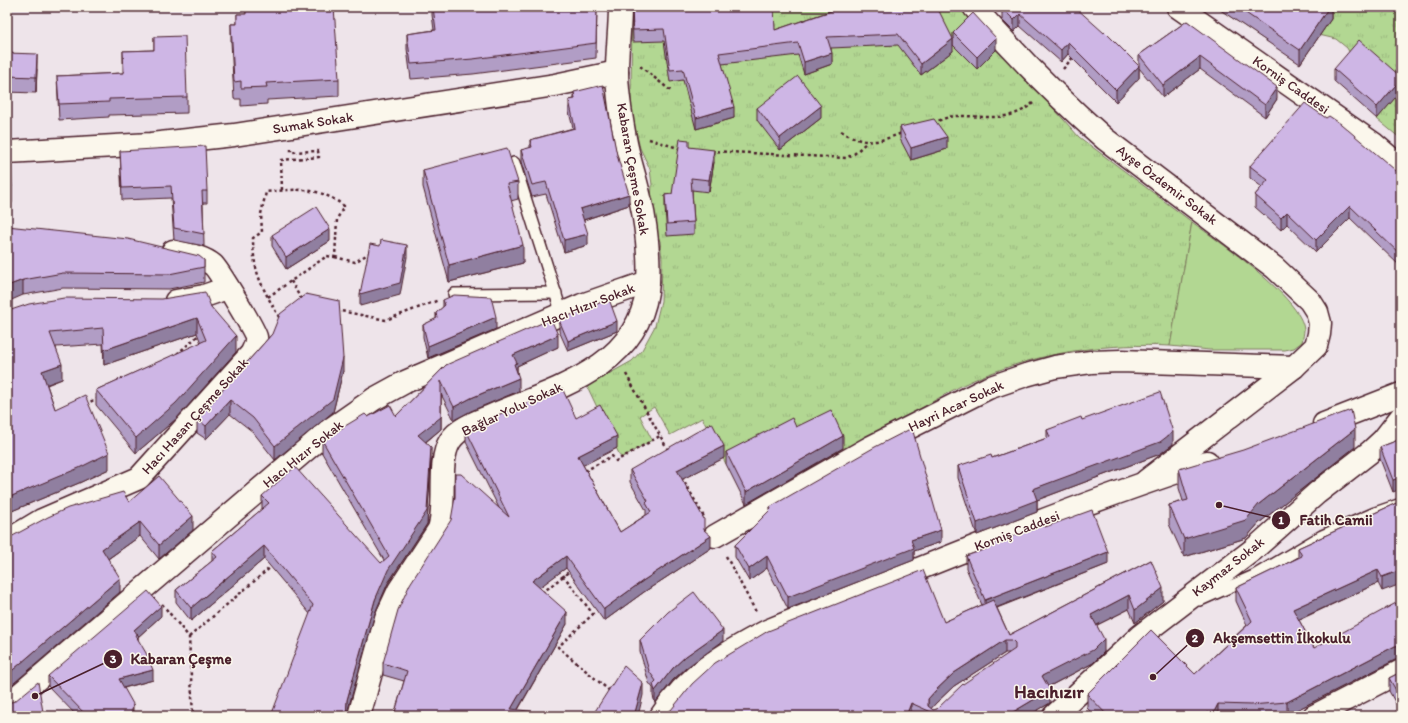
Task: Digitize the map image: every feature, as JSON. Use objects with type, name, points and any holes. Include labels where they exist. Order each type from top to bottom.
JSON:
[{"type":"street","name":"Kabaran Çeşme Sokak","points":[[620,7],[617,72],[624,130],[645,222],[648,282]]},
{"type":"street","name":"Ayşe Özdemir Sokak","points":[[974,7],[1048,86],[1105,139],[1275,268],[1310,301],[1317,312],[1320,323],[1316,346],[1294,367],[1144,483]]},
{"type":"street","name":"Korniş Caddesi","points":[[1178,7],[1374,144],[1401,167]]},
{"type":"street","name":"Sumak Sokak","points":[[7,152],[151,144],[234,136],[555,85],[617,72]]},
{"type":"street","points":[[153,247],[205,260],[218,271],[227,288],[252,326],[256,336]]},
{"type":"street","name":"Hacı Hızır Sokak","points":[[7,705],[328,431],[374,399],[405,382],[562,314],[648,282]]},
{"type":"street","name":"Bağlar Yolu Sokak","points":[[359,716],[386,618],[399,590],[439,529],[443,518],[444,464],[446,451],[450,441],[468,426],[587,374],[615,354],[633,331],[643,310],[648,282]]},
{"type":"street","points":[[154,302],[185,300],[227,288]]},
{"type":"street","name":"Hacı Hasan Çeşme Sokak","points":[[7,541],[42,520],[139,478],[251,354],[256,345],[256,336]]},
{"type":"street","name":"Hayri Acar Sokak","points":[[715,536],[869,448],[988,388],[1026,375],[1055,367],[1091,362],[1294,367]]},
{"type":"street","points":[[1303,431],[1347,416],[1401,394]]},
{"type":"street","name":"Kaymaz Sokak","points":[[1054,716],[1124,650],[1168,614],[1254,549],[1316,493],[1370,452],[1383,440],[1401,417]]},
{"type":"street","name":"Korniş Caddesi","points":[[661,716],[672,698],[692,678],[713,661],[767,631],[1144,483],[1226,456]]},
{"type":"street","points":[[1314,716],[1401,671]]},
{"type":"lane","points":[[514,163],[562,314]]},
{"type":"lane","points":[[454,294],[556,293]]},
{"type":"lane","points":[[1168,614],[1254,576],[1335,530],[1401,504]]},
{"type":"path","points":[[618,49],[671,91]]},
{"type":"path","points":[[926,125],[953,116],[1002,117],[1016,115],[1035,101],[1078,51]]},
{"type":"path","points":[[624,130],[662,144],[687,149]]},
{"type":"path","points":[[841,131],[855,140],[867,142],[875,142],[907,131]]},
{"type":"path","points":[[708,151],[846,158],[862,148],[867,142]]},
{"type":"path","points":[[282,190],[281,160],[293,159]]},
{"type":"path","points":[[280,319],[257,276],[253,259],[253,238],[262,232],[261,214],[266,192],[282,190],[318,191],[327,194],[344,206],[337,219],[334,258]]},
{"type":"path","points":[[268,297],[327,256],[355,262],[375,249]]},
{"type":"path","points":[[291,281],[304,303],[298,307]]},
{"type":"path","points":[[334,309],[386,320],[454,294]]},
{"type":"path","points":[[256,336],[286,315]]},
{"type":"path","points":[[171,358],[201,333]]},
{"type":"path","points":[[615,354],[671,456]]},
{"type":"path","points":[[80,406],[101,397]]},
{"type":"path","points":[[585,472],[612,456],[616,461],[660,436]]},
{"type":"path","points":[[682,476],[767,631]]},
{"type":"path","points":[[189,637],[273,565]]},
{"type":"path","points":[[537,597],[563,575],[576,567]]},
{"type":"path","points":[[563,575],[593,614],[558,647],[617,697]]},
{"type":"path","points":[[147,585],[189,637],[193,716]]},
{"type":"green space","points":[[632,7],[727,7],[730,62],[737,62],[735,7],[958,7],[999,47],[1079,137],[1192,222],[1170,346],[1148,345],[1103,347],[1058,354],[1015,365],[983,376],[961,386],[812,469],[792,430],[726,464],[702,418],[670,435],[654,407],[640,416],[652,440],[621,458],[587,386],[632,361],[642,350],[655,326],[661,301],[662,259],[660,241],[654,229],[650,169],[640,148],[632,116]]},
{"type":"green space","points":[[1220,7],[1401,7],[1401,89],[1353,59],[1347,48],[1336,39],[1319,35],[1268,42],[1219,9]]},
{"type":"green space","points":[[1401,91],[1401,139],[1377,119]]},
{"type":"green space","points":[[1192,222],[1257,271],[1289,302],[1300,317],[1304,330],[1302,342],[1294,348],[1285,350],[1210,350],[1170,346]]},
{"type":"building","points":[[298,7],[334,7],[339,79],[266,83],[267,87],[241,88],[241,81],[234,82],[231,24],[237,24],[237,14],[246,14],[246,10]]},
{"type":"building","points":[[433,7],[597,7],[596,43],[473,59],[411,64],[407,34],[436,30]]},
{"type":"building","points":[[632,7],[774,7],[775,30],[840,7],[937,7],[953,39],[921,64],[898,34],[827,37],[832,53],[804,62],[798,43],[719,53],[734,107],[696,118],[683,69],[670,70],[664,29],[633,30]]},
{"type":"building","points":[[1075,7],[1104,33],[1105,32],[1139,66],[1116,90],[1068,42],[1061,50],[1020,14],[1014,20],[1002,8]]},
{"type":"building","points":[[1237,7],[1329,7],[1300,50]]},
{"type":"building","points":[[973,13],[996,38],[977,57],[953,33]]},
{"type":"building","points":[[1187,21],[1277,87],[1265,105],[1200,57],[1163,85],[1139,55]]},
{"type":"building","points":[[185,36],[187,97],[109,99],[109,102],[59,104],[57,76],[124,73],[123,51],[154,50],[154,37]]},
{"type":"building","points":[[1359,40],[1401,77],[1401,79],[1377,107],[1334,69]]},
{"type":"building","points":[[7,53],[37,54],[36,77],[7,76]]},
{"type":"building","points":[[798,76],[821,106],[780,138],[757,108]]},
{"type":"building","points":[[603,85],[617,155],[629,194],[580,209],[588,234],[564,240],[546,182],[532,185],[521,150],[532,147],[530,140],[575,128],[569,100],[575,99],[574,92]]},
{"type":"building","points":[[1305,103],[1326,118],[1329,116],[1341,124],[1401,175],[1401,255],[1350,206],[1316,240],[1287,212],[1281,218],[1255,195],[1268,180],[1250,166]]},
{"type":"building","points":[[934,119],[947,137],[911,148],[900,127]]},
{"type":"building","points":[[680,139],[689,140],[689,147],[714,150],[709,180],[691,178],[694,222],[667,224],[665,195],[672,194]]},
{"type":"building","points":[[205,146],[207,191],[202,191],[204,234],[174,228],[171,186],[122,188],[120,151]]},
{"type":"building","points":[[507,148],[518,182],[507,184],[523,245],[449,265],[423,170]]},
{"type":"building","points":[[11,149],[12,187],[7,187],[7,150]]},
{"type":"building","points":[[316,207],[330,229],[286,257],[272,235]]},
{"type":"building","points":[[7,226],[128,239],[199,256],[204,260],[204,267],[169,274],[63,273],[23,280],[7,286]]},
{"type":"building","points":[[381,240],[407,245],[400,283],[360,294],[370,244],[380,246]]},
{"type":"building","points":[[205,292],[211,307],[236,336],[176,403],[136,438],[96,390],[206,340],[197,318],[104,350],[103,328],[50,333],[62,364],[42,371],[55,409],[85,395],[109,453],[79,468],[7,498],[7,311],[29,304],[64,298],[162,299]]},
{"type":"building","points":[[306,294],[339,301],[343,358],[333,399],[275,446],[253,418],[230,400],[206,426],[197,419],[272,334],[280,314]]},
{"type":"building","points":[[454,295],[491,297],[496,317],[428,346],[423,325],[437,318],[436,313],[445,305],[443,300]]},
{"type":"building","points":[[609,299],[617,321],[568,341],[559,320]]},
{"type":"building","points":[[551,319],[558,335],[513,355],[517,363],[514,364],[519,378],[471,398],[454,407],[441,381],[441,417],[418,435],[431,447],[427,511],[388,570],[375,600],[347,700],[346,716],[271,716],[313,605],[264,546],[191,608],[176,590],[217,557],[212,551],[269,503],[262,496],[295,467],[381,563],[389,556],[322,440],[365,414],[368,417],[390,405],[396,416],[446,365]]},
{"type":"building","points":[[562,388],[576,418],[600,405],[617,436],[578,456],[620,532],[651,512],[646,503],[648,501],[630,470],[712,423],[724,446],[677,470],[704,519],[704,530],[711,536],[644,580],[604,609],[566,556],[532,581],[567,612],[511,709],[563,716],[394,716],[407,671],[383,663],[398,610],[410,584],[451,520],[455,497],[455,474],[461,474],[509,517],[466,430],[481,422]]},
{"type":"building","points":[[1160,392],[1173,432],[1160,442],[1033,489],[1037,500],[977,523],[958,466],[991,455],[992,458],[1050,437],[1047,430],[1081,417],[1082,420]]},
{"type":"building","points":[[831,410],[843,436],[746,492],[726,452],[792,418],[796,427]]},
{"type":"building","points":[[1351,410],[1355,429],[1259,504],[1246,520],[1184,539],[1169,505],[1188,500],[1179,469],[1243,450]]},
{"type":"building","points":[[912,428],[941,530],[911,540],[914,548],[788,597],[767,556],[749,569],[735,545],[771,509],[770,507],[875,447]]},
{"type":"building","points":[[1401,439],[1401,477],[1393,480],[1380,447]]},
{"type":"building","points":[[159,476],[193,516],[159,545],[140,522],[102,549],[120,578],[7,675],[7,539],[68,508],[123,492],[129,502]]},
{"type":"building","points":[[1401,501],[1401,570],[1382,577],[1378,570],[1293,609],[1314,648],[1396,603],[1401,612],[1401,645],[1395,646],[1287,702],[1251,705],[1218,704],[1212,716],[1208,712],[1209,716],[1108,716],[1087,694],[1151,630],[1195,674],[1252,621],[1236,588],[1302,556],[1298,548]]},
{"type":"building","points":[[1092,510],[1108,552],[985,600],[966,556],[1044,524],[1045,527]]},
{"type":"building","points":[[1151,560],[1163,588],[1135,610],[1129,595],[1091,615],[1104,639],[1093,650],[1042,676],[1050,690],[1013,712],[1023,716],[940,716],[911,703],[906,716],[662,716],[671,710],[692,684],[715,663],[768,631],[923,570],[944,622],[993,600],[1009,635]],"holes":[[[1005,640],[1012,640],[1015,643],[1015,649],[963,684],[937,709],[933,710],[928,706],[928,699],[954,673]]]},
{"type":"building","points":[[148,591],[161,606],[134,630],[138,635],[136,636],[146,653],[153,670],[119,679],[133,704],[131,716],[87,716],[48,676]]},
{"type":"building","points":[[694,592],[723,630],[686,656],[673,668],[655,691],[653,684],[656,681],[649,671],[640,640],[668,612]]},
{"type":"building","points":[[624,666],[643,683],[634,716],[592,716]]},
{"type":"building","points":[[1401,672],[1401,699],[1389,678]]},
{"type":"building","points":[[38,682],[43,712],[41,716],[7,716],[7,703],[15,701]]},
{"type":"place","name":"Fatih Camii","points":[[1219,505]]},
{"type":"place","name":"Akşemsettin İlkokulu","points":[[1153,677]]},
{"type":"place","name":"Kabaran Çeşme","points":[[35,696]]},
{"type":"district","name":"Hacıhızır","points":[[1049,692]]}]
